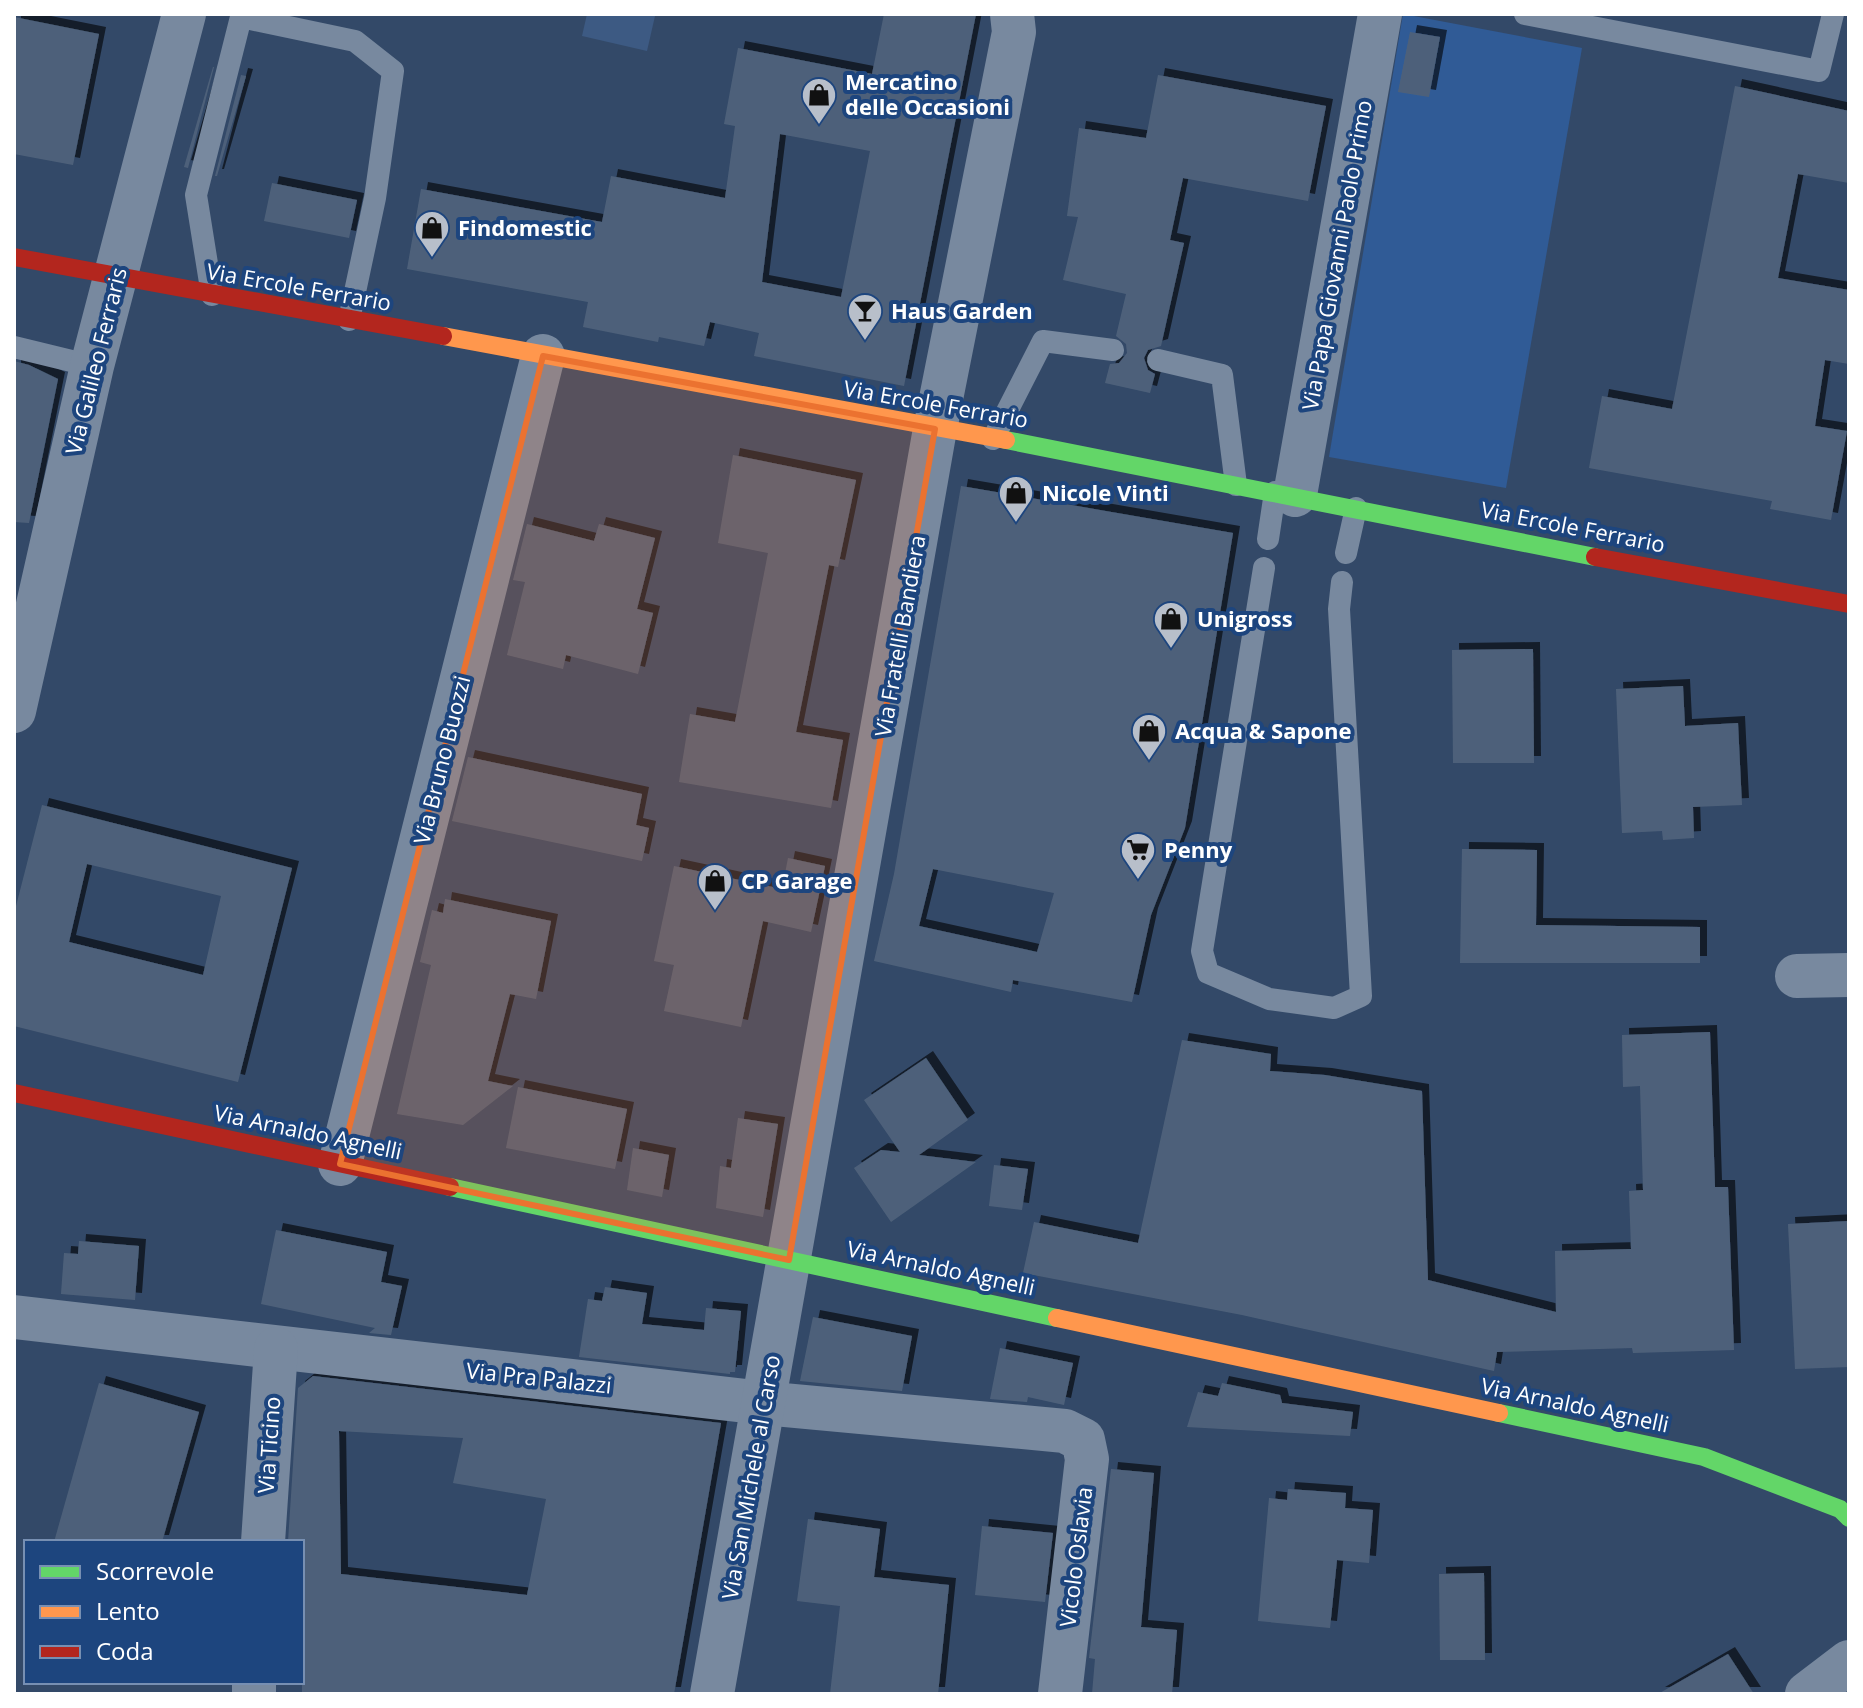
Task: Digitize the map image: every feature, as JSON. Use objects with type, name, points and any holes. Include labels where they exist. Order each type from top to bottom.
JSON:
[{"type":"main road","name":"Via Ercole Ferrario","points":[[14,257],[1077,453],[1626,563],[1849,604]]},
{"type":"main road","name":"Via Arnaldo Agnelli","points":[[14,1093],[1704,1457],[1840,1509],[1849,1518]]},
{"type":"street","name":"Via Galileo Ferraris","points":[[14,711],[92,366],[184,14]]},
{"type":"street","name":"Via Fratelli Bandiera","points":[[789,1260],[935,429],[1014,32],[1012,14]]},
{"type":"street","name":"Via Papa Giovanni Paolo Primo","points":[[1285,494],[1380,14]]},
{"type":"street","name":"Via Bruno Buozzi","points":[[340,1164],[543,356]]},
{"type":"street","points":[[1797,976],[1849,975]]},
{"type":"street","name":"Via San Michele al Carso","points":[[712,1694],[789,1260]]},
{"type":"street","name":"Via Pra Palazzi","points":[[14,1317],[763,1403],[1065,1431]]},
{"type":"street","name":"Via Ticino","points":[[263,1540],[276,1349]]},
{"type":"street","name":"Vicolo Oslavia","points":[[1060,1694],[1087,1459],[1083,1440],[1065,1431]]},
{"type":"street","points":[[1807,1694],[1849,1662]]},
{"type":"lane","points":[[1525,14],[1819,71],[1833,14]]},
{"type":"lane","points":[[212,295],[196,195],[241,17],[355,41],[393,71],[375,198],[349,320]]},
{"type":"lane","points":[[993,439],[1043,341],[1113,350]]},
{"type":"lane","points":[[14,347],[92,366]]},
{"type":"lane","points":[[1158,360],[1222,375],[1236,485]]},
{"type":"lane","points":[[1268,539],[1285,494]]},
{"type":"lane","points":[[1346,553],[1356,508]]},
{"type":"lane","points":[[1264,568],[1202,951],[1208,973],[1269,999],[1334,1008],[1361,996],[1339,609],[1342,582]]},
{"type":"highlighted area","points":[[543,356],[935,429],[789,1260],[340,1164]]},
{"type":"shaded area","points":[[587,14],[655,16],[647,51],[582,36]]},
{"type":"shaded area","points":[[1403,14],[1582,48],[1506,488],[1329,457]]},
{"type":"building","points":[[884,14],[976,14],[904,386],[754,356],[759,333],[710,322],[704,346],[659,337],[658,342],[583,327],[588,302],[407,269],[421,189],[602,222],[611,176],[725,198],[735,126],[724,124],[738,48],[872,74]],"holes":[[[780,134],[870,151],[841,297],[762,282]]]},
{"type":"building","points":[[14,17],[99,34],[73,165],[14,154]]},
{"type":"building","points":[[1410,32],[1440,37],[1429,97],[1398,92]]},
{"type":"building","points":[[213,67],[188,168],[184,167]]},
{"type":"building","points":[[241,75],[246,76],[215,176]]},
{"type":"building","points":[[1158,75],[1326,106],[1308,201],[1183,178],[1170,240],[1184,243],[1161,346],[1148,350],[1144,358],[1148,370],[1155,374],[1150,393],[1105,383],[1110,364],[1119,363],[1127,353],[1126,344],[1116,336],[1126,294],[1063,280],[1078,217],[1067,216],[1079,128],[1146,138]]},
{"type":"building","points":[[1735,86],[1849,111],[1849,183],[1798,174],[1778,278],[1849,290],[1849,364],[1825,360],[1815,426],[1847,431],[1831,520],[1770,509],[1772,501],[1589,468],[1602,396],[1672,409]]},
{"type":"building","points":[[272,183],[357,200],[349,238],[264,221]]},
{"type":"building","points":[[14,361],[58,379],[29,523],[14,522]]},
{"type":"building","points":[[733,455],[856,480],[838,567],[829,565],[796,732],[843,740],[831,808],[679,782],[690,714],[735,722],[768,553],[718,543]]},
{"type":"building","points":[[961,486],[1233,533],[1185,828],[1151,915],[1132,1002],[1013,980],[1011,992],[874,961],[894,874]],"holes":[[[933,869],[1054,893],[1037,952],[919,926]]]},
{"type":"building","points":[[527,524],[594,541],[599,524],[655,538],[637,609],[653,613],[638,674],[566,655],[563,669],[507,655],[525,582],[513,580]]},
{"type":"building","points":[[1533,649],[1534,763],[1453,763],[1452,650]]},
{"type":"building","points":[[1683,686],[1685,726],[1738,723],[1742,805],[1693,807],[1694,838],[1663,840],[1662,831],[1622,833],[1616,689]]},
{"type":"building","points":[[468,757],[642,794],[636,825],[649,828],[642,861],[452,821]]},
{"type":"building","points":[[42,805],[292,868],[238,1082],[14,1026],[14,914]],"holes":[[[87,864],[221,896],[203,975],[69,942]]]},
{"type":"building","points":[[1462,849],[1537,850],[1536,925],[1700,927],[1700,963],[1460,963]]},
{"type":"building","points":[[788,858],[825,866],[811,932],[763,921],[741,1027],[664,1011],[674,965],[654,961],[674,866],[782,889]]},
{"type":"building","points":[[445,899],[551,921],[536,999],[510,994],[488,1081],[513,1086],[463,1125],[397,1114],[431,965],[420,962],[432,910],[443,913]]},
{"type":"building","points":[[1710,1032],[1715,1187],[1728,1187],[1734,1350],[1633,1353],[1632,1348],[1497,1352],[1494,1371],[1242,1315],[1023,1273],[1034,1222],[1138,1243],[1182,1040],[1271,1054],[1270,1071],[1325,1075],[1422,1091],[1428,1280],[1556,1312],[1555,1251],[1631,1249],[1629,1191],[1643,1190],[1640,1086],[1623,1087],[1622,1035]]},
{"type":"building","points":[[926,1058],[968,1120],[919,1155],[976,1162],[891,1222],[854,1168],[881,1150],[900,1152],[864,1100]]},
{"type":"building","points":[[518,1087],[627,1109],[615,1169],[506,1148]]},
{"type":"building","points":[[738,1118],[778,1124],[763,1217],[716,1208],[720,1166],[731,1168]]},
{"type":"building","points":[[633,1148],[669,1155],[662,1197],[627,1190]]},
{"type":"building","points":[[994,1165],[1028,1169],[1022,1210],[989,1206]]},
{"type":"building","points":[[1849,1221],[1849,1367],[1795,1369],[1788,1224]]},
{"type":"building","points":[[276,1230],[387,1252],[381,1282],[402,1286],[391,1335],[369,1333],[375,1328],[261,1304]]},
{"type":"building","points":[[79,1241],[139,1246],[135,1300],[61,1294],[64,1253],[78,1254]]},
{"type":"building","points":[[605,1287],[647,1293],[642,1324],[704,1330],[706,1308],[741,1311],[735,1372],[730,1374],[579,1357],[588,1299],[602,1301]]},
{"type":"building","points":[[813,1317],[912,1336],[902,1391],[800,1381]]},
{"type":"building","points":[[1000,1348],[1073,1363],[1064,1405],[1028,1397],[1027,1402],[990,1399]]},
{"type":"building","points":[[313,1376],[721,1423],[674,1694],[302,1694],[304,1540],[288,1540],[298,1388]],"holes":[[[339,1431],[463,1438],[453,1483],[546,1499],[527,1595],[341,1574]]]},
{"type":"building","points":[[99,1383],[199,1412],[163,1540],[55,1540]]},
{"type":"building","points":[[1222,1383],[1280,1395],[1282,1403],[1353,1412],[1350,1436],[1187,1427],[1198,1392],[1218,1396]]},
{"type":"building","points":[[1111,1469],[1154,1473],[1141,1627],[1177,1630],[1172,1694],[1092,1694],[1095,1659],[1089,1658]]},
{"type":"building","points":[[1288,1489],[1346,1493],[1345,1508],[1373,1510],[1369,1563],[1337,1560],[1330,1628],[1258,1621],[1269,1498],[1287,1500]]},
{"type":"building","points":[[808,1519],[880,1529],[874,1577],[949,1585],[938,1694],[830,1694],[840,1606],[797,1601]]},
{"type":"building","points":[[982,1526],[1053,1533],[1045,1602],[975,1595]]},
{"type":"building","points":[[1484,1573],[1485,1660],[1440,1660],[1439,1574]]},
{"type":"building","points":[[1728,1654],[1754,1694],[1658,1694]]},
{"type":"traffic: fast","points":[[1006,440],[1595,557]]},
{"type":"traffic: fast","points":[[450,1187],[1057,1318]]},
{"type":"traffic: fast","points":[[1499,1413],[1704,1457],[1840,1509],[1849,1518]]},
{"type":"traffic: slow","points":[[443,336],[1006,440]]},
{"type":"traffic: slow","points":[[1057,1318],[1499,1413]]},
{"type":"traffic: jam","points":[[14,257],[443,336]]},
{"type":"traffic: jam","points":[[1595,557],[1849,604]]},
{"type":"traffic: jam","points":[[14,1093],[450,1187]]},
{"type":"place","name":"Mercatino delle Occasioni","points":[[819,126]]},
{"type":"place","name":"Findomestic","points":[[432,259]]},
{"type":"place","name":"Haus Garden","points":[[865,342]]},
{"type":"place","name":"Nicole Vinti","points":[[1016,524]]},
{"type":"place","name":"Unigross","points":[[1171,650]]},
{"type":"place","name":"Acqua & Sapone","points":[[1149,762]]},
{"type":"place","name":"Penny","points":[[1138,881]]},
{"type":"place","name":"CP Garage","points":[[715,912]]}]
